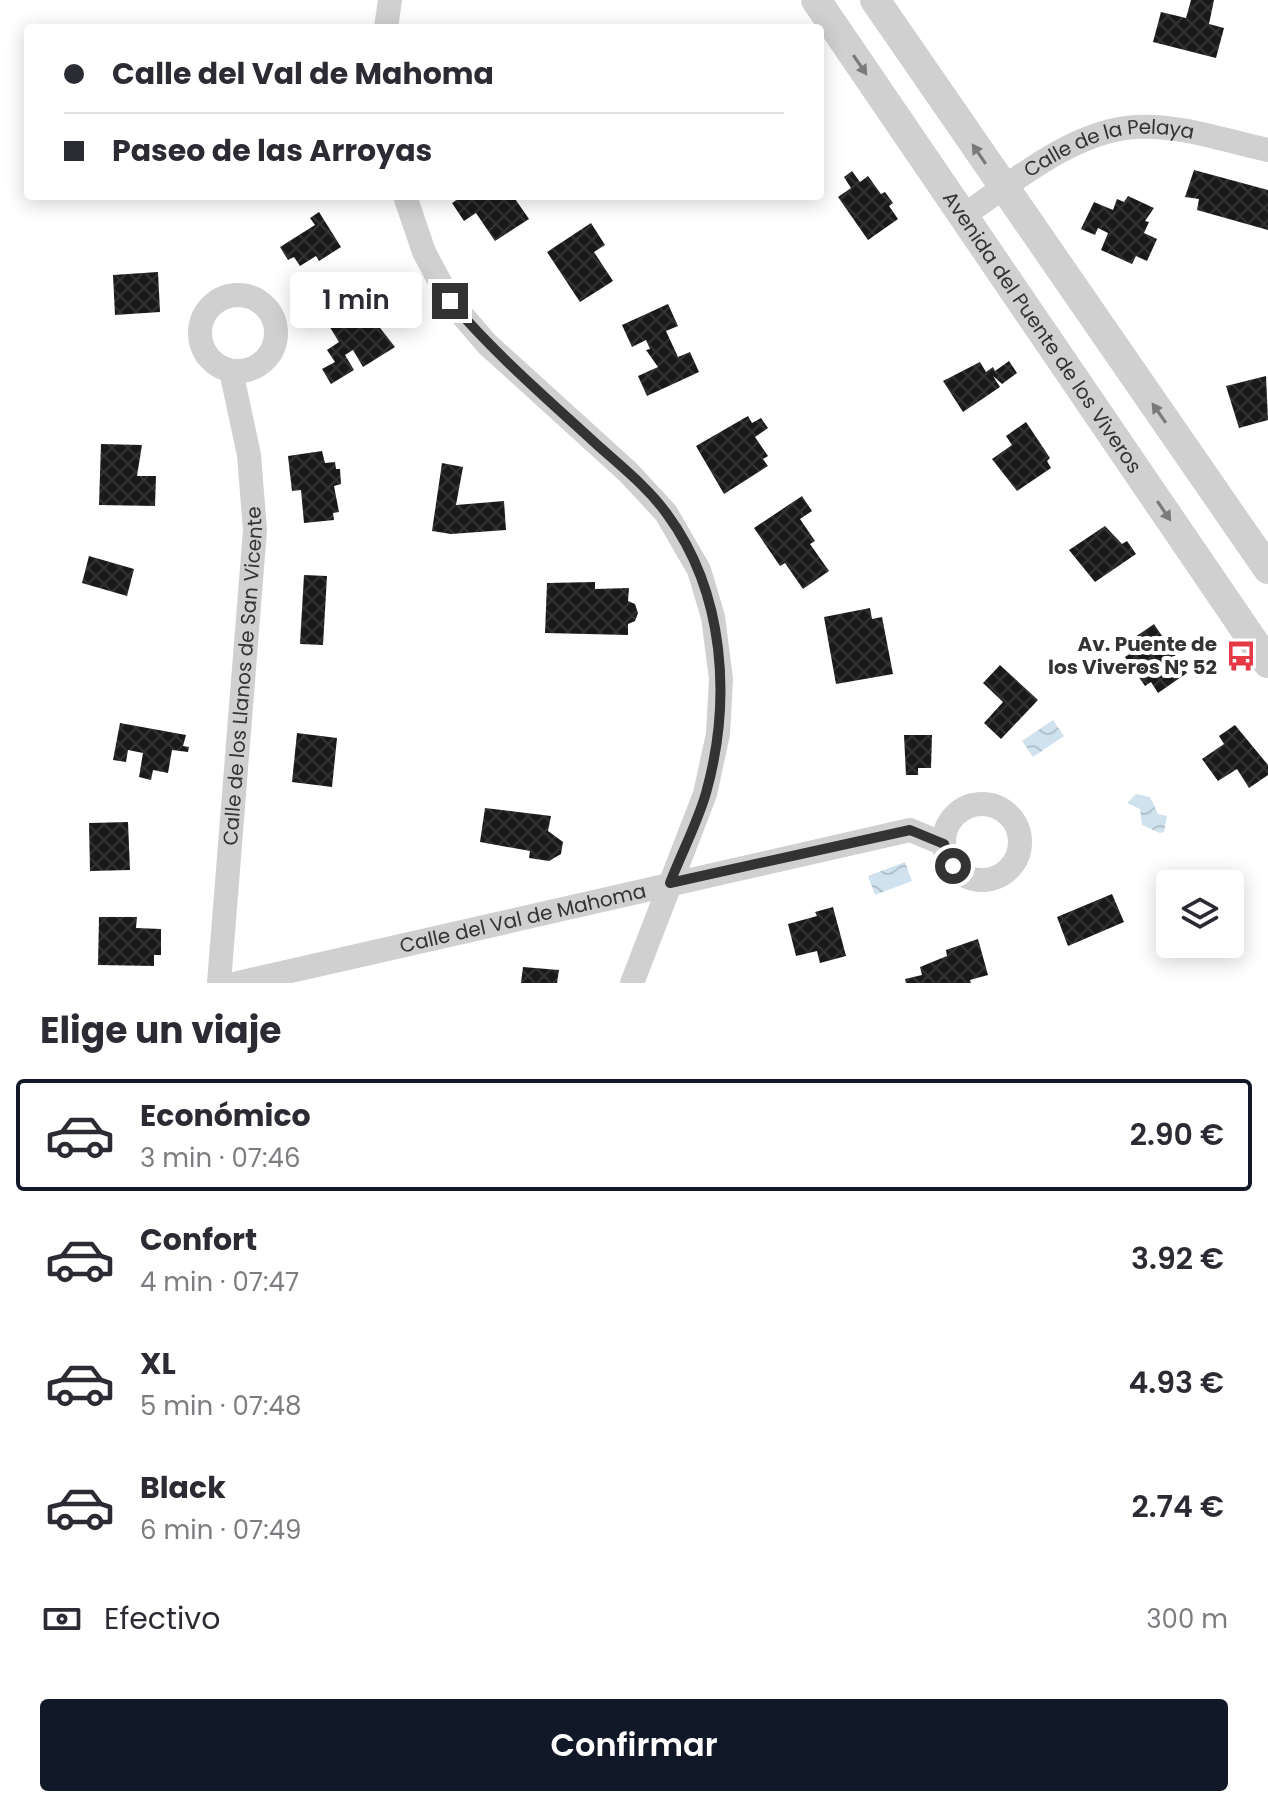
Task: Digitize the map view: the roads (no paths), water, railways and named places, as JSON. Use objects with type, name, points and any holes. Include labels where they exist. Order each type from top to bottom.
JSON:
[{"type":"street","points":[[387,24],[390,0]]},
{"type":"street","name":"Avenida del Puente de los Viveros","points":[[816,0],[1264,648]]},
{"type":"street","points":[[875,0],[1268,569]]},
{"type":"street","name":"Calle de la Pelaya","points":[[963,216],[1064,147],[1134,127],[1179,131],[1268,150]]},
{"type":"street","points":[[406,200],[424,252],[450,301],[487,344],[628,472],[666,513],[699,570],[713,617],[721,679],[718,734],[705,794],[632,983]]},
{"type":"street","name":"Calle de los Llanos de San Vicente","points":[[219,983],[255,530],[249,455],[231,371]]},
{"type":"street","name":"Calle del Val de Mahoma","points":[[238,983],[910,830],[944,844]]},
{"type":"water","points":[[1053,720],[1064,736],[1033,757],[1022,741]]},
{"type":"water","points":[[1136,794],[1150,797],[1158,814],[1167,816],[1164,832],[1142,825],[1140,809],[1127,803]]},
{"type":"water","points":[[905,862],[912,881],[875,895],[868,876]]},
{"type":"place","name":"Av. Puente de los Viveros Nº 52","points":[[1241,656]]}]
